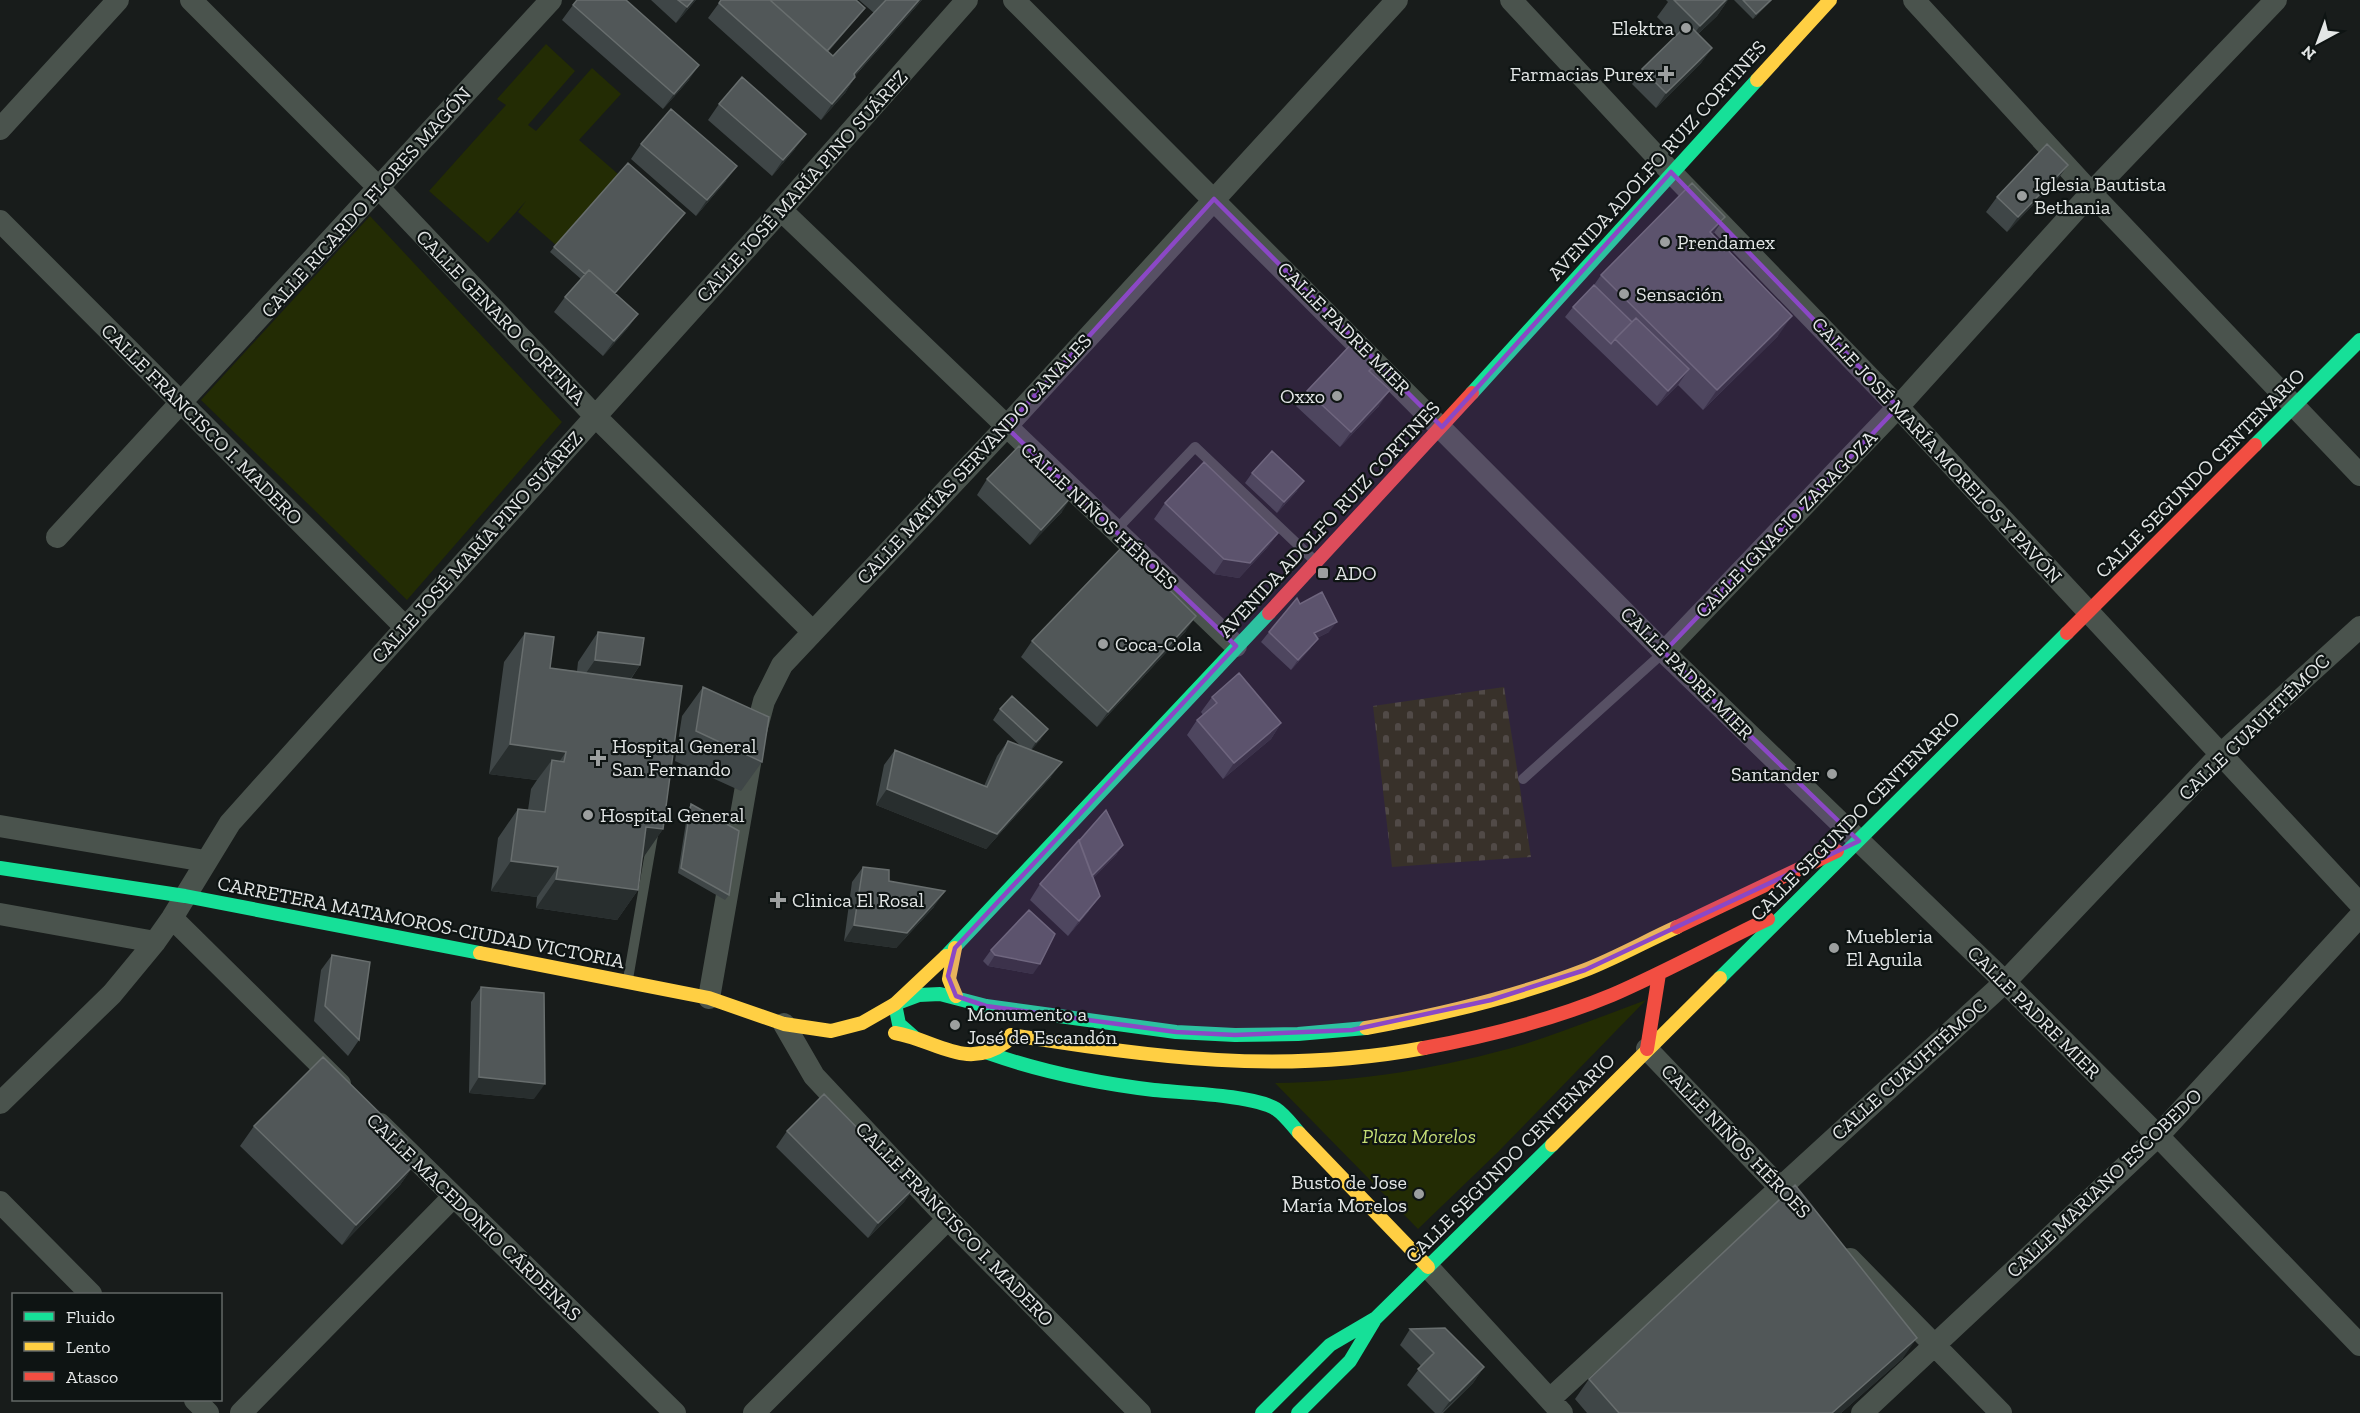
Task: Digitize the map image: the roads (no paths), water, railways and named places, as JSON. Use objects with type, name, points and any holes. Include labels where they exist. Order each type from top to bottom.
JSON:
[{"type":"street","points":[[0,129],[118,0]]},
{"type":"street","name":"CALLE GENARO CORTINA","points":[[191,0],[378,187],[595,416],[813,632]]},
{"type":"street","name":"CALLE RICARDO FLORES MAGÓN","points":[[57,537],[551,0]]},
{"type":"street","name":"CALLE JOSÉ MARÍA PINO SUÁREZ","points":[[0,1103],[112,994],[172,918],[230,823],[967,0]]},
{"type":"street","name":"CALLE PADRE MIER","points":[[1014,0],[1664,652],[2005,982],[2360,1345]]},
{"type":"street","name":"CALLE MATÍAS SERVANDO CANALES","points":[[709,998],[755,735],[764,701],[782,665],[1006,427],[1397,0]]},
{"type":"street","name":"CALLE JOSÉ MARÍA MORELOS Y PAVÓN","points":[[1511,0],[1671,172],[1898,407],[2360,904]]},
{"type":"street","name":"AVENIDA ADOLFO RUIZ CORTINES","points":[[831,1031],[862,1023],[895,1004],[956,948],[1442,427],[1671,172],[1830,0]]},
{"type":"street","points":[[1914,0],[2091,193],[2296,405],[2360,475]]},
{"type":"street","name":"CALLE IGNACIO ZARAGOZA","points":[[1664,652],[1898,407],[2091,193],[2276,0]]},
{"type":"street","name":"CALLE NIÑOS HÉROES","points":[[781,210],[1236,646]]},
{"type":"street","name":"CALLE FRANCISCO I. MADERO","points":[[0,222],[405,627]]},
{"type":"street","name":"CALLE SEGUNDO CENTENARIO","points":[[1263,1413],[1330,1346],[1376,1318],[1792,908],[2360,340]]},
{"type":"street","name":"CALLE CUAUHTÉMOC","points":[[1556,1406],[1780,1188],[2005,982],[2221,754],[2360,627]]},
{"type":"street","points":[[0,826],[205,861]]},
{"type":"street","points":[[1011,1035],[1137,1055],[1216,1062],[1286,1063],[1360,1058],[1423,1033],[1491,1000],[1584,970],[1859,841]]},
{"type":"street","name":"CARRETERA MATAMOROS-CIUDAD VICTORIA","points":[[0,868],[185,896],[709,998],[784,1024],[831,1031],[902,1033],[956,1053],[988,1053],[1018,1063],[1101,1081],[1154,1090],[1253,1100],[1276,1109],[1428,1267]]},
{"type":"street","points":[[915,1038],[899,1024],[895,1004],[922,993],[956,996],[986,1006],[1176,1032],[1235,1035],[1352,1030],[1423,1033],[1523,1024],[1587,1004],[1659,974],[1792,908]]},
{"type":"street","points":[[0,914],[155,942]]},
{"type":"street","name":"CALLE MARIANO ESCOBEDO","points":[[1862,1413],[2158,1136],[2360,916]]},
{"type":"street","name":"CALLE MACEDONIO CÁRDENAS","points":[[172,918],[351,1095]]},
{"type":"street","points":[[956,948],[948,976],[956,996]]},
{"type":"street","points":[[1647,1049],[1659,974]]},
{"type":"street","points":[[986,1006],[1005,1022],[1011,1035]]},
{"type":"street","name":"CALLE FRANCISCO I. MADERO","points":[[784,1024],[814,1076],[948,1219],[1140,1413]]},
{"type":"street","points":[[988,1053],[1003,1046],[1011,1035]]},
{"type":"street","name":"CALLE NIÑOS HÉROES","points":[[1647,1049],[1804,1212]]},
{"type":"street","name":"CALLE MACEDONIO CÁRDENAS","points":[[368,1112],[675,1413]]},
{"type":"street","points":[[241,1413],[453,1197]]},
{"type":"street","points":[[0,1202],[90,1293]]},
{"type":"street","points":[[754,1413],[948,1219]]},
{"type":"street","points":[[1836,1245],[2001,1413]]},
{"type":"street","points":[[1428,1267],[1556,1406]]},
{"type":"street","name":"CALLE SEGUNDO CENTENARIO","points":[[1298,1413],[1350,1361],[1376,1318]]},
{"type":"street","points":[[196,1401],[208,1413]]},
{"type":"lane","points":[[1115,531],[1195,447],[1317,562]]},
{"type":"lane","points":[[1523,779],[1664,652]]},
{"type":"lane","points":[[627,983],[655,823]]},
{"type":"place","name":"Elektra","points":[[1686,28]]},
{"type":"place","name":"Farmacias Purex","points":[[1666,74]]},
{"type":"place","name":"Iglesia Bautista Bethania","points":[[2022,196]]},
{"type":"place","name":"Prendamex","points":[[1665,242]]},
{"type":"place","name":"Sensación","points":[[1624,294]]},
{"type":"place","name":"Oxxo","points":[[1337,396]]},
{"type":"place","name":"ADO","points":[[1323,573]]},
{"type":"place","name":"Coca-Cola","points":[[1103,644]]},
{"type":"place","name":"Hospital General San Fernando","points":[[598,758]]},
{"type":"place","name":"Santander","points":[[1832,774]]},
{"type":"place","name":"Hospital General","points":[[588,815]]},
{"type":"place","name":"Clinica El Rosal","points":[[778,900]]},
{"type":"place","name":"Muebleria El Aguila","points":[[1834,948]]},
{"type":"place","name":"Monumento a José de Escandón","points":[[955,1025]]},
{"type":"place","name":"Busto de Jose María Morelos","points":[[1419,1194]]},
{"type":"park label","name":"Plaza Morelos","points":[[1419,1136]]}]
